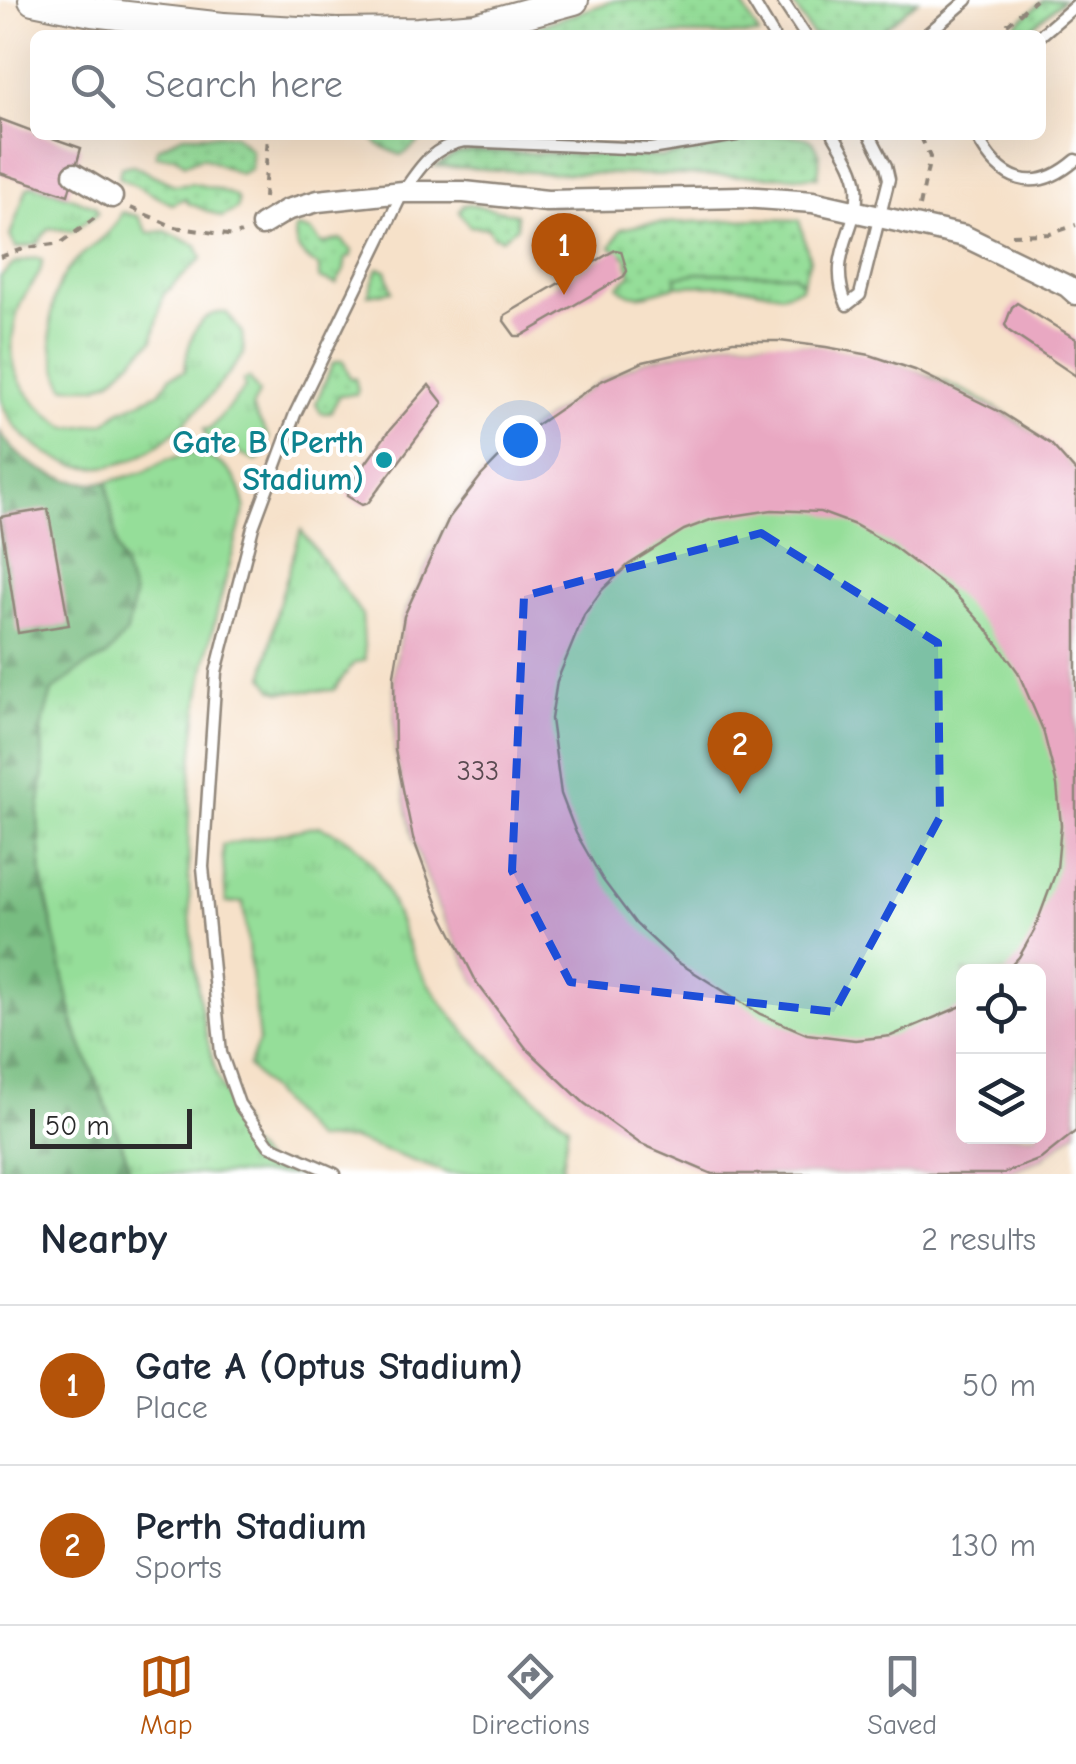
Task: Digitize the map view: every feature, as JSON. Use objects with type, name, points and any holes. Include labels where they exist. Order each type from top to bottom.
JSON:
[{"type":"street","points":[[33,0],[92,12],[223,27],[291,30]]},
{"type":"street","points":[[441,30],[476,27],[574,0]]},
{"type":"street","points":[[74,174],[112,197]]},
{"type":"street","points":[[262,225],[288,210],[318,200],[403,192],[464,192],[547,201],[743,197],[812,202],[964,236],[1068,286],[1076,294]]},
{"type":"lane","points":[[752,0],[770,30]]},
{"type":"lane","points":[[782,0],[802,30]]},
{"type":"lane","points":[[932,30],[967,0]]},
{"type":"lane","points":[[1046,31],[1076,5]]},
{"type":"lane","points":[[335,1174],[269,1145],[239,1104],[221,1053],[203,867],[216,672],[252,527],[295,414],[403,192],[424,161],[452,143],[650,149],[705,140]]},
{"type":"lane","points":[[837,140],[850,162],[858,188],[842,249],[838,285],[847,304],[860,295],[888,179],[873,140]]},
{"type":"lane","points":[[980,140],[998,165],[1022,181],[1048,178],[1076,160]]},
{"type":"path","points":[[1001,30],[1035,0]]},
{"type":"path","points":[[0,257],[60,243],[103,212],[112,197],[174,226],[234,236],[262,225],[268,140]]},
{"type":"path","points":[[914,225],[930,157],[922,140]]},
{"type":"path","points":[[964,236],[1050,234],[1076,225]]},
{"type":"highlighted area","points":[[761,533],[938,643],[940,817],[834,1012],[570,982],[512,871],[524,596]]},
{"type":"green space","points":[[616,0],[740,0],[756,30],[527,30]]},
{"type":"green space","points":[[791,0],[918,0],[883,30],[809,30]]},
{"type":"green space","points":[[1044,0],[1063,0],[1029,30],[1009,30]]},
{"type":"green space","points":[[68,24],[114,30],[69,30]]},
{"type":"green space","points":[[174,140],[240,140],[251,150],[251,169],[240,174],[202,157],[185,164],[176,157],[156,156],[157,149]]},
{"type":"green space","points":[[375,140],[421,140],[400,155]]},
{"type":"green space","points":[[745,140],[810,140],[819,152],[818,177],[551,173],[436,166],[456,154],[474,151],[662,157]]},
{"type":"green space","points":[[132,165],[174,185],[191,183],[235,196],[237,209],[222,217],[188,203],[185,198],[172,204],[119,177],[121,167]]},
{"type":"green space","points":[[35,184],[95,206],[98,213],[72,231],[49,228],[37,244],[16,248],[10,236],[27,188]]},
{"type":"green space","points":[[469,204],[516,214],[517,227],[502,239],[493,236],[488,228],[469,226],[459,212]]},
{"type":"green space","points":[[122,212],[138,216],[148,233],[165,231],[197,246],[202,258],[163,295],[153,340],[111,380],[96,387],[65,387],[52,343],[55,296],[69,268],[112,229]]},
{"type":"green space","points":[[799,220],[810,260],[802,283],[793,274],[697,273],[676,277],[676,286],[645,295],[631,294],[618,286],[631,275],[627,258],[611,247],[621,229],[644,224]]},
{"type":"green space","points":[[298,228],[312,232],[322,244],[341,239],[352,251],[336,284],[319,278],[319,267],[301,252],[295,237]]},
{"type":"green space","points":[[42,260],[41,266],[21,302],[12,342],[13,359],[17,375],[36,403],[68,428],[105,423],[119,411],[159,393],[171,376],[185,371],[195,331],[216,313],[227,313],[242,333],[244,354],[183,424],[133,459],[105,467],[76,465],[45,452],[18,430],[1,400],[0,277],[15,263]]},
{"type":"green space","points":[[378,268],[386,270],[392,291],[368,295]]},
{"type":"green space","points":[[697,273],[793,274],[802,283],[801,288],[781,294],[733,285],[676,286],[676,277]]},
{"type":"green space","points":[[733,341],[826,348],[873,358],[962,390],[1042,440],[1076,472],[1076,1131],[1041,1159],[1002,1174],[712,1174],[477,983],[439,908],[413,838],[395,750],[394,675],[404,616],[449,518],[481,476],[519,437],[601,381],[643,362]]},
{"type":"green space","points":[[343,361],[350,378],[355,378],[358,390],[356,394],[340,395],[330,413],[321,413],[316,403],[333,363]]},
{"type":"green space","points":[[249,378],[259,393],[252,408],[269,438],[262,457],[256,461],[206,437],[204,429],[210,429]]},
{"type":"green space","points":[[0,432],[20,455],[46,472],[76,481],[107,482],[117,548],[134,596],[127,632],[107,656],[84,667],[52,691],[41,729],[44,773],[38,817],[42,878],[75,1029],[128,1160],[129,1174],[0,1174]]},
{"type":"green space","points":[[193,453],[214,460],[229,471],[239,486],[245,507],[212,633],[195,738],[188,853],[195,968],[216,1072],[242,1127],[238,1135],[266,1163],[286,1164],[306,1174],[129,1174],[128,1160],[75,1029],[42,878],[38,817],[44,773],[41,729],[52,691],[84,667],[107,656],[134,596],[117,548],[107,482]]},
{"type":"green space","points":[[301,530],[362,615],[365,660],[353,664],[334,690],[281,692],[273,689],[264,677],[278,607]]},
{"type":"green space","points":[[319,826],[349,840],[366,856],[385,886],[420,970],[468,1035],[568,1125],[561,1174],[450,1174],[352,1139],[315,1140],[248,1066],[259,1041],[243,902],[226,903],[222,845]]},
{"type":"building","points":[[0,119],[30,130],[30,140],[58,140],[81,148],[68,195],[0,173]]},
{"type":"building","points":[[615,250],[621,251],[627,271],[624,276],[515,336],[504,321],[505,315]]},
{"type":"building","points":[[1017,303],[1076,339],[1076,376],[1009,331],[1005,325]]},
{"type":"building","points":[[733,341],[780,341],[870,355],[915,370],[1002,413],[1051,444],[1076,472],[1076,1131],[1041,1159],[1002,1174],[712,1174],[639,1143],[584,1103],[526,1048],[477,983],[439,908],[413,838],[395,750],[394,675],[404,616],[449,518],[481,476],[519,437],[601,381],[643,362]],"holes":[[[772,510],[820,512],[855,525],[894,547],[953,592],[1018,672],[1043,730],[1057,785],[1061,825],[1057,869],[1034,931],[1012,964],[1046,964],[1046,1144],[956,1144],[956,1008],[891,1036],[855,1040],[807,1034],[760,1014],[676,961],[636,924],[603,880],[576,833],[561,794],[551,719],[557,681],[584,615],[602,590],[628,565],[684,530],[713,519]]]},
{"type":"building","name":"Gate B (Perth Stadium)","points":[[429,385],[443,403],[368,503],[362,505],[347,496],[349,487],[388,432]]},
{"type":"building","points":[[48,509],[69,625],[18,633],[0,517]]},
{"type":"place","name":"Gate A (Optus Stadium)","points":[[564,295]]},
{"type":"place","name":"Gate B (Perth Stadium)","points":[[384,460]]},
{"type":"place","name":"Perth Stadium","points":[[740,794]]}]
